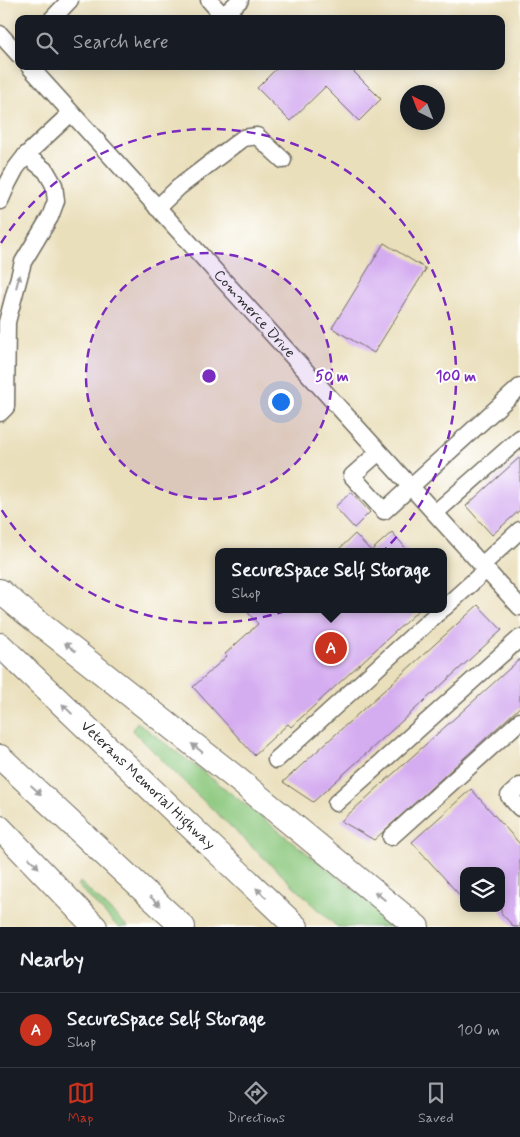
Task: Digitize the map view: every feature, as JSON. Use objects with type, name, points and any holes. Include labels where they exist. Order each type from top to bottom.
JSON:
[{"type":"highway","points":[[0,590],[25,612],[236,778],[417,927]]},
{"type":"highway","name":"Veterans Memorial Highway","points":[[0,644],[296,927]]},
{"type":"highway","points":[[0,757],[183,927]]},
{"type":"highway","points":[[0,828],[95,927]]},
{"type":"street","points":[[56,15],[70,0]]},
{"type":"street","points":[[209,0],[222,15]]},
{"type":"street","points":[[224,15],[240,0]]},
{"type":"street","points":[[0,34],[15,50]]},
{"type":"street","name":"Commerce Drive","points":[[33,70],[520,607]]},
{"type":"street","points":[[0,202],[16,168],[26,155],[71,113]]},
{"type":"street","points":[[157,208],[179,187],[243,138],[257,136],[283,160]]},
{"type":"street","points":[[0,413],[6,408],[6,322],[23,262],[50,217],[56,201],[54,185],[46,171],[26,155]]},
{"type":"street","points":[[379,452],[352,476],[384,511],[520,387]]},
{"type":"street","points":[[435,513],[520,438]]},
{"type":"street","points":[[447,604],[520,530]]},
{"type":"street","points":[[276,760],[438,613]]},
{"type":"street","points":[[336,803],[520,638]]},
{"type":"street","points":[[391,838],[520,721]]},
{"type":"street","points":[[520,786],[509,796],[520,808]]},
{"type":"green space","points":[[137,722],[401,927],[337,927],[191,789],[132,730]]},
{"type":"green space","points":[[80,882],[128,927],[118,927],[77,885]]},
{"type":"building","points":[[275,70],[352,70],[381,99],[359,121],[325,87],[290,121],[257,88]]},
{"type":"building","points":[[384,243],[426,269],[374,353],[332,328]]},
{"type":"building","points":[[520,457],[520,510],[492,535],[466,506]]},
{"type":"building","points":[[351,492],[370,512],[354,528],[335,507]]},
{"type":"building","points":[[392,532],[406,548],[374,548]]},
{"type":"building","points":[[355,534],[368,548],[340,548]]},
{"type":"building","points":[[478,605],[502,630],[313,802],[283,782]]},
{"type":"building","points":[[248,613],[416,613],[291,727],[288,724],[254,755],[193,687],[258,624]]},
{"type":"building","points":[[520,659],[520,707],[374,840],[341,821]]},
{"type":"building","points":[[471,789],[520,844],[520,927],[514,927],[501,913],[505,912],[505,867],[460,867],[460,896],[412,842]]},
{"type":"place","name":"SecureSpace Self Storage","points":[[331,648]]}]
